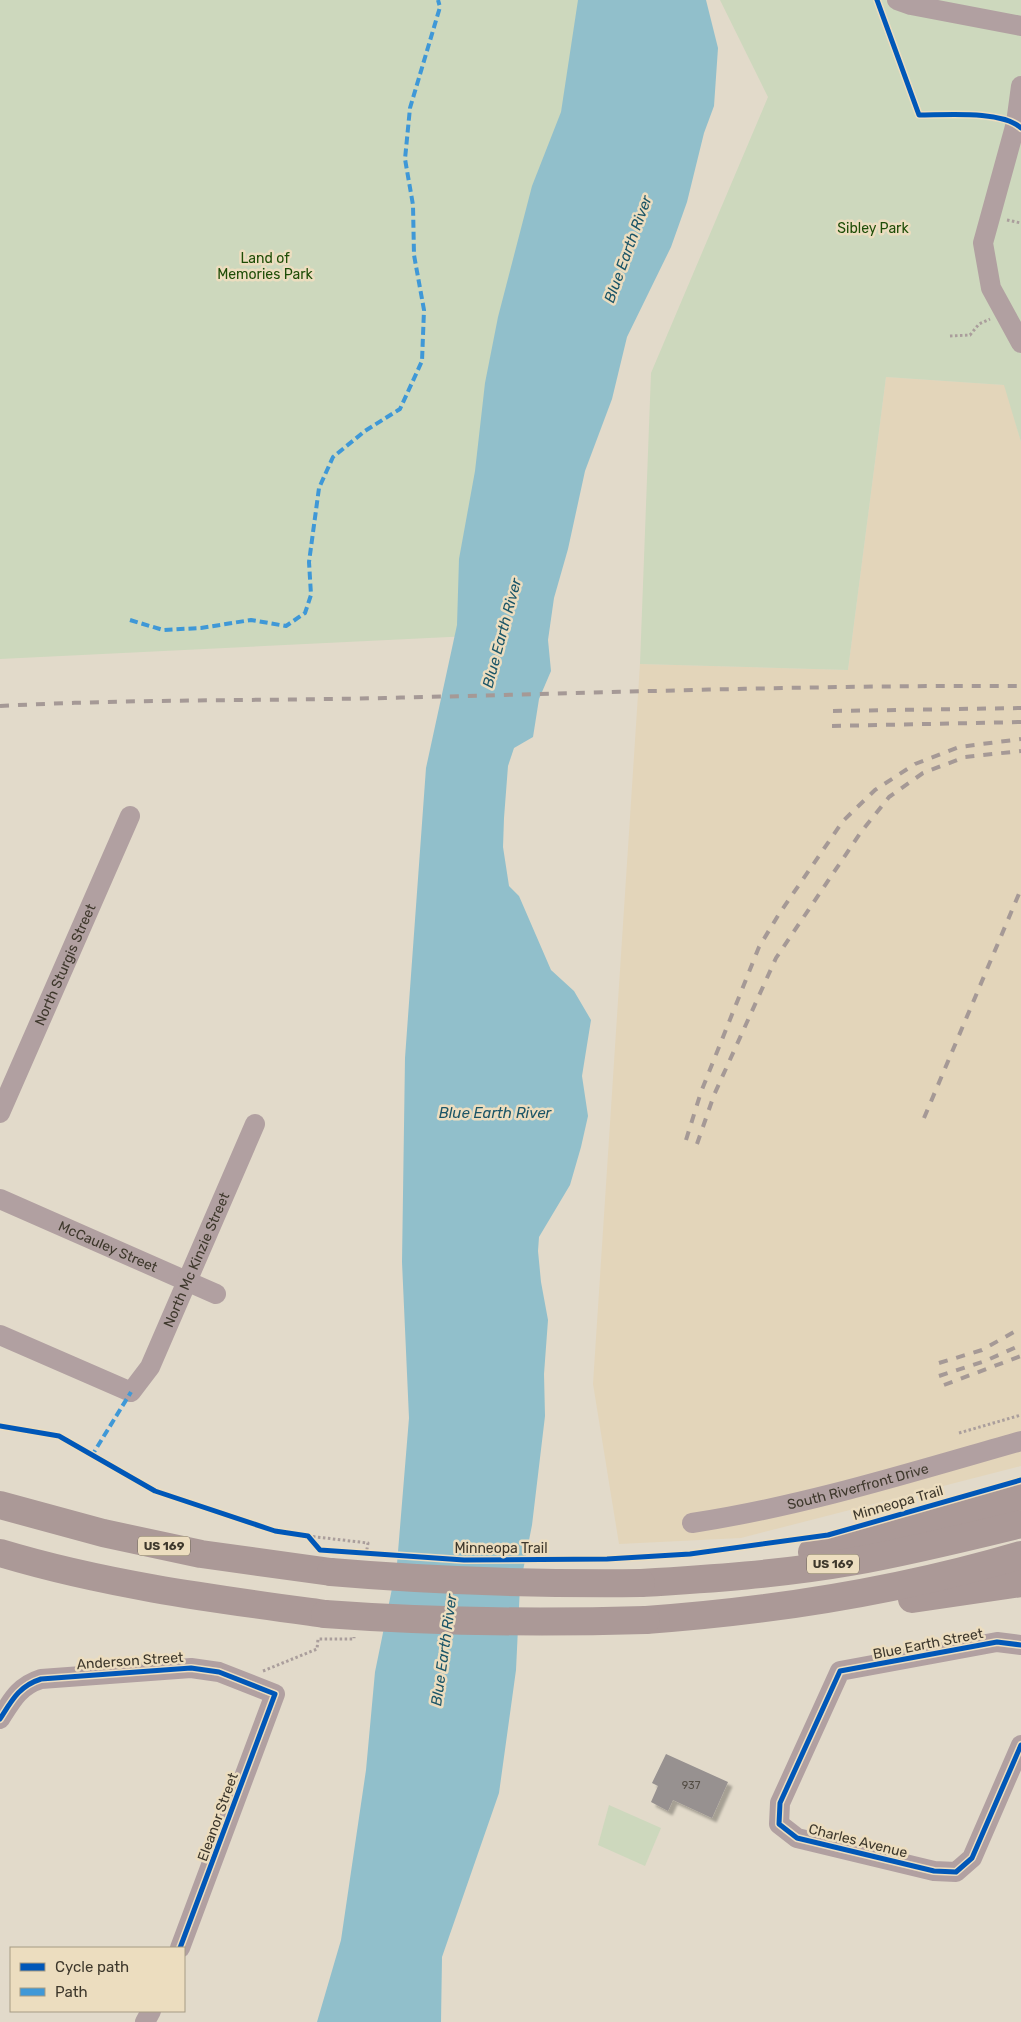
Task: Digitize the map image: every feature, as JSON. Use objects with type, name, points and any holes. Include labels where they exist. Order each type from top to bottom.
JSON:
[{"type":"highway","points":[[698,1580],[937,1520],[1021,1496]]},
{"type":"highway","name":"US 169","points":[[0,1505],[103,1533],[201,1554],[331,1572],[446,1581],[534,1584],[642,1583],[698,1580],[849,1562],[946,1543],[1021,1524]]},
{"type":"highway","name":"US 169","points":[[0,1554],[92,1578],[189,1596],[325,1614],[419,1621],[531,1623],[646,1620],[756,1610],[869,1591],[1021,1555]]},
{"type":"highway","points":[[756,1610],[882,1603],[1021,1583]]},
{"type":"street","points":[[897,0],[911,5],[1021,26]]},
{"type":"street","points":[[1021,86],[1016,123],[982,243],[991,288],[1021,343]]},
{"type":"street","name":"North Sturgis Street","points":[[0,1113],[130,816]]},
{"type":"street","name":"North Mc Kinzie Street","points":[[0,1335],[131,1392],[150,1367],[189,1281],[255,1124]]},
{"type":"street","name":"McCauley Street","points":[[0,1199],[216,1294]]},
{"type":"street","name":"South Riverfront Drive","points":[[692,1523],[747,1515],[828,1496],[1021,1441]]},
{"type":"street","name":"Blue Earth Street","points":[[840,1672],[997,1642],[1021,1645]]},
{"type":"street","name":"Anderson Street","points":[[0,1719],[17,1691],[28,1683],[40,1679],[191,1668],[219,1672],[275,1694]]},
{"type":"street","name":"Charles Avenue","points":[[840,1672],[780,1803],[779,1824],[797,1838],[934,1871],[956,1872],[972,1858],[1021,1745]]},
{"type":"street","name":"Eleanor Street","points":[[180,1947],[275,1694]]},
{"type":"path","points":[[950,336],[970,335],[979,324],[1005,314]]},
{"type":"path","points":[[959,1433],[1021,1415]]},
{"type":"path","points":[[300,1535],[368,1543]]},
{"type":"path","points":[[308,1536],[314,1543]]},
{"type":"path","points":[[358,1553],[378,1554]]},
{"type":"path","points":[[278,1663],[317,1649],[318,1639],[354,1639]]},
{"type":"shaded area","points":[[886,377],[1005,385],[1021,442],[1021,1466],[741,1538],[619,1544],[593,1384],[640,664],[848,670]]},
{"type":"green space","name":"Land of Memories Park","points":[[0,0],[581,0],[470,636],[0,659]]},
{"type":"green space","name":"Sibley Park","points":[[720,0],[1021,0],[1021,442],[1004,385],[886,377],[848,670],[640,664],[651,373],[768,97]]},
{"type":"green space","points":[[609,1805],[661,1828],[645,1866],[598,1845]]},
{"type":"water","name":"Blue Earth River","points":[[578,0],[706,0],[718,48],[714,106],[704,133],[687,202],[671,247],[627,337],[612,399],[585,471],[568,549],[554,598],[548,640],[551,671],[539,699],[533,737],[514,748],[508,766],[503,847],[509,886],[519,896],[551,970],[574,991],[591,1020],[582,1076],[588,1116],[570,1185],[539,1237],[538,1251],[541,1282],[548,1320],[544,1374],[545,1416],[532,1525],[520,1586],[516,1670],[499,1793],[442,1957],[441,2022],[317,2022],[341,1940],[366,1770],[375,1672],[397,1564],[409,1418],[402,1262],[405,1058],[426,768],[457,625],[459,559],[475,471],[485,383],[498,317],[532,186],[561,112]]},
{"type":"building","points":[[666,1754],[728,1782],[712,1818],[673,1800],[668,1811],[651,1802],[658,1786],[652,1783]]},
{"type":"railway","points":[[0,706],[96,702],[385,698],[782,688],[1021,686]]},
{"type":"railway","points":[[833,711],[1021,708]]},
{"type":"railway","points":[[832,726],[1021,722]]},
{"type":"railway","points":[[686,1140],[701,1092],[759,947],[779,914],[843,821],[875,790],[915,764],[959,747],[1021,739]]},
{"type":"railway","points":[[697,1144],[714,1095],[776,958],[861,832],[889,797],[923,773],[965,757],[1021,751]]},
{"type":"railway","points":[[924,1118],[1021,889]]},
{"type":"railway","points":[[939,1363],[982,1350],[1021,1328]]},
{"type":"railway","points":[[939,1376],[985,1361],[1021,1345]]},
{"type":"railway","points":[[944,1385],[1021,1356]]},
{"type":"marked path","points":[[130,620],[163,630],[201,628],[251,620],[286,626],[305,613],[311,595],[309,562],[319,488],[333,457],[365,431],[400,409],[422,361],[424,310],[414,255],[413,205],[405,159],[410,108],[440,7],[438,0]]},
{"type":"marked path","points":[[91,1457],[131,1392]]},
{"type":"cycle path","points":[[877,0],[919,115],[958,114],[987,116],[1001,118],[1021,128]]},
{"type":"cycle path","name":"Minneopa Trail","points":[[0,1426],[59,1436],[155,1491],[275,1531],[308,1536],[320,1550],[464,1560],[607,1559],[690,1554],[828,1535],[1021,1480]]},
{"type":"cycle path","points":[[1021,1645],[997,1642],[840,1671],[780,1803],[779,1824],[797,1838],[934,1871],[956,1872],[972,1858],[1021,1745]]},
{"type":"cycle path","points":[[0,1719],[12,1700],[22,1690],[41,1679],[191,1668],[219,1672],[275,1694],[180,1947]]}]
